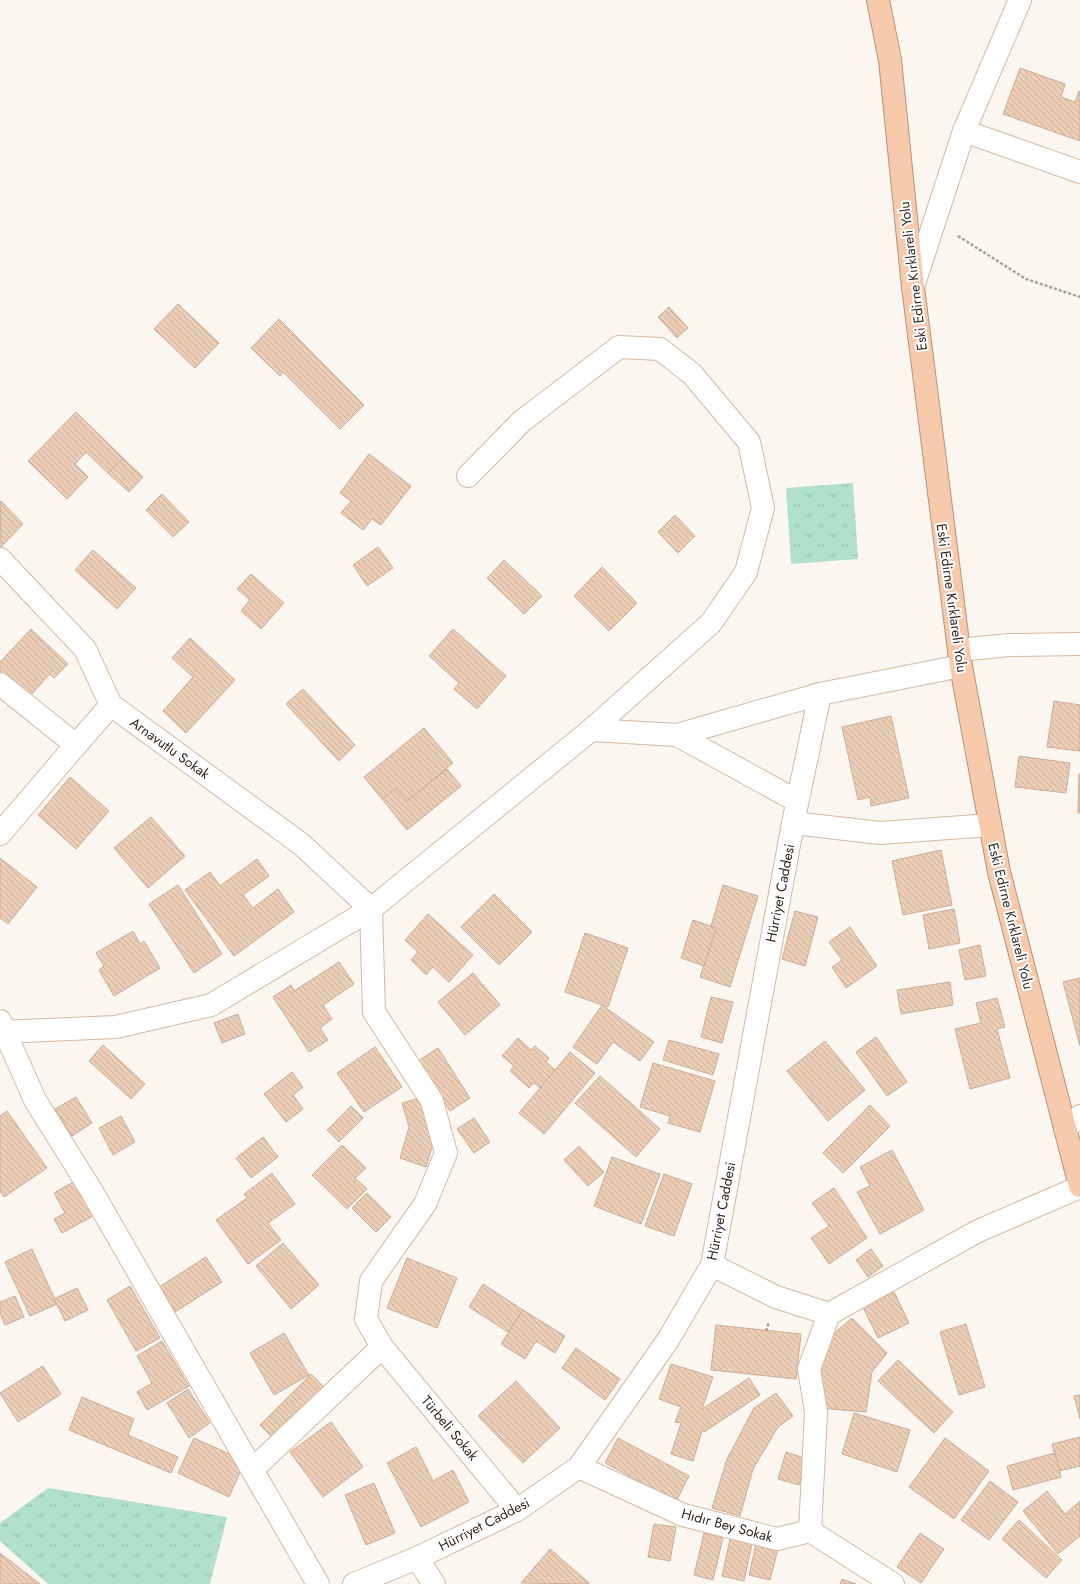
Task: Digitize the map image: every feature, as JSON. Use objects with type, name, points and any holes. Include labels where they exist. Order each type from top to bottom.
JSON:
[{"type":"highway","name":"Eski Edirne Kırklareli Yolu","points":[[878,0],[890,60],[913,287],[960,658],[1001,880],[1073,1123],[1080,1187]]},
{"type":"highway","points":[[885,0],[890,60]]},
{"type":"street","points":[[913,287],[964,131],[1020,0]]},
{"type":"street","points":[[964,131],[1080,172]]},
{"type":"street","points":[[318,1584],[253,1469],[145,1287],[91,1190],[35,1100],[2,1028],[116,1027],[211,1005],[371,909],[591,730],[712,624],[746,572],[763,508],[749,442],[692,374],[660,349],[619,347],[522,421],[468,476]]},
{"type":"street","name":"Arnavutlu Sokak","points":[[0,559],[85,649],[112,705],[301,844],[371,909]]},
{"type":"street","points":[[591,730],[677,735],[820,694],[1009,645],[1080,644]]},
{"type":"street","points":[[0,684],[76,745]]},
{"type":"street","name":"Hürriyet Caddesi","points":[[354,1584],[417,1558],[517,1510],[579,1467],[668,1340],[712,1265],[793,822],[820,694]]},
{"type":"street","points":[[0,834],[112,705]]},
{"type":"street","points":[[677,735],[797,801]]},
{"type":"street","points":[[793,822],[880,834],[990,825]]},
{"type":"street","name":"Türbeli Sokak","points":[[371,909],[374,1012],[432,1101],[446,1153],[424,1204],[371,1281],[366,1319],[382,1347],[517,1510]]},
{"type":"street","points":[[893,1584],[810,1531],[816,1412],[810,1370],[829,1314],[978,1231],[1080,1187]]},
{"type":"street","points":[[712,1265],[776,1297],[829,1314]]},
{"type":"street","points":[[253,1469],[382,1347]]},
{"type":"street","name":"Hıdır Bey Sokak","points":[[579,1467],[683,1515],[776,1539],[810,1531]]},
{"type":"street","points":[[414,1584],[417,1558]]},
{"type":"street","points":[[417,1558],[434,1584]]},
{"type":"path","points":[[934,221],[1026,278],[1080,297]]},
{"type":"green space","points":[[853,483],[858,559],[791,564],[786,488]]},
{"type":"green space","points":[[48,1488],[227,1517],[210,1584],[48,1584],[0,1541],[0,1523]]},
{"type":"building","points":[[1020,68],[1065,84],[1061,97],[1075,102],[1079,91],[1080,92],[1080,141],[1003,114]]},
{"type":"building","points":[[178,304],[219,343],[195,368],[154,329]]},
{"type":"building","points":[[669,307],[688,328],[677,338],[658,317]]},
{"type":"building","points":[[279,319],[364,405],[340,429],[283,372],[280,376],[251,348]]},
{"type":"building","points":[[76,412],[123,458],[108,473],[86,452],[75,464],[88,477],[67,499],[28,461]]},
{"type":"building","points":[[369,454],[411,486],[381,525],[372,519],[363,530],[341,513],[351,501],[340,493]]},
{"type":"building","points":[[123,458],[143,477],[129,492],[108,473]]},
{"type":"building","points":[[162,494],[189,522],[173,537],[146,510]]},
{"type":"building","points":[[1,501],[23,524],[1,547],[0,502]]},
{"type":"building","points":[[675,515],[695,536],[678,553],[658,532]]},
{"type":"building","points":[[378,547],[393,568],[367,586],[353,565]]},
{"type":"building","points":[[93,550],[136,588],[117,609],[75,570]]},
{"type":"building","points":[[504,560],[542,596],[524,614],[487,578]]},
{"type":"building","points":[[602,567],[637,603],[609,631],[574,596]]},
{"type":"building","points":[[251,574],[284,603],[261,629],[241,611],[250,600],[237,589]]},
{"type":"building","points":[[31,629],[68,664],[54,678],[50,674],[28,698],[0,671],[0,662]]},
{"type":"building","points":[[453,629],[506,676],[477,709],[454,689],[459,683],[429,656]]},
{"type":"building","points":[[190,638],[235,680],[186,733],[163,711],[193,677],[172,658]]},
{"type":"building","points":[[303,689],[355,745],[339,761],[286,704]]},
{"type":"building","points":[[1054,701],[1080,705],[1080,751],[1047,747]]},
{"type":"building","points":[[891,716],[909,798],[871,806],[870,797],[858,800],[842,727]]},
{"type":"building","points":[[424,728],[453,763],[407,801],[396,788],[382,799],[364,777]]},
{"type":"building","points":[[1019,756],[1070,763],[1066,793],[1015,787]]},
{"type":"building","points":[[447,769],[461,786],[407,830],[382,799],[396,788],[407,801]]},
{"type":"building","points":[[1079,774],[1080,813],[1078,813]]},
{"type":"building","points":[[70,777],[109,811],[76,849],[38,815]]},
{"type":"building","points":[[151,817],[185,856],[148,888],[114,848]]},
{"type":"building","points":[[941,850],[952,905],[903,915],[892,861]]},
{"type":"building","points":[[0,858],[37,887],[8,924],[0,918]]},
{"type":"building","points":[[257,859],[269,876],[243,895],[253,908],[278,889],[294,912],[234,956],[185,890],[210,872],[220,886]]},
{"type":"building","points":[[178,885],[222,954],[194,973],[149,904]]},
{"type":"building","points":[[723,885],[758,896],[730,987],[700,977],[716,928],[711,926]]},
{"type":"building","points":[[494,894],[532,932],[499,965],[461,927]]},
{"type":"building","points":[[954,909],[960,943],[929,949],[923,915]]},
{"type":"building","points":[[795,911],[818,917],[805,966],[782,959]]},
{"type":"building","points":[[428,914],[473,955],[449,982],[433,967],[426,975],[411,960],[418,952],[405,940]]},
{"type":"building","points":[[693,920],[716,928],[704,966],[681,958]]},
{"type":"building","points":[[850,927],[877,966],[846,988],[832,967],[842,960],[829,942]]},
{"type":"building","points":[[133,931],[140,944],[144,941],[160,968],[114,996],[99,970],[104,966],[96,953]]},
{"type":"building","points":[[585,933],[628,948],[608,1007],[565,992]]},
{"type":"building","points":[[980,945],[986,976],[965,980],[959,950]]},
{"type":"building","points":[[339,962],[354,984],[323,1005],[332,1019],[320,1028],[328,1040],[309,1052],[273,997],[291,985],[294,991]]},
{"type":"building","points":[[473,973],[500,1005],[465,1035],[438,1002]]},
{"type":"building","points":[[1080,978],[1080,1046],[1063,982]]},
{"type":"building","points":[[950,982],[953,1005],[901,1014],[897,990]]},
{"type":"building","points":[[711,997],[733,1002],[722,1043],[701,1037]]},
{"type":"building","points":[[997,998],[1005,1027],[997,1029],[1010,1078],[970,1089],[955,1029],[981,1023],[976,1003]]},
{"type":"building","points":[[602,1005],[654,1042],[640,1061],[613,1042],[597,1064],[573,1047]]},
{"type":"building","points":[[238,1014],[245,1034],[222,1043],[214,1023]]},
{"type":"building","points":[[876,1037],[907,1082],[887,1096],[856,1052]]},
{"type":"building","points":[[518,1038],[531,1050],[535,1046],[549,1058],[546,1062],[556,1071],[540,1088],[534,1083],[529,1088],[510,1071],[514,1066],[502,1056]]},
{"type":"building","points":[[669,1040],[719,1054],[713,1075],[663,1060]]},
{"type":"building","points":[[825,1041],[865,1090],[828,1121],[787,1071]]},
{"type":"building","points":[[103,1045],[145,1084],[131,1099],[89,1061]]},
{"type":"building","points":[[375,1047],[402,1087],[364,1112],[337,1073]]},
{"type":"building","points":[[438,1048],[470,1098],[450,1111],[418,1061]]},
{"type":"building","points":[[570,1052],[595,1073],[544,1134],[519,1113]]},
{"type":"building","points":[[653,1063],[715,1081],[700,1132],[668,1123],[670,1116],[640,1107]]},
{"type":"building","points":[[292,1072],[303,1087],[293,1095],[303,1109],[286,1122],[264,1094]]},
{"type":"building","points":[[600,1076],[660,1129],[636,1157],[575,1103]]},
{"type":"building","points":[[76,1097],[92,1123],[72,1136],[55,1109]]},
{"type":"building","points":[[423,1097],[434,1140],[426,1167],[400,1158],[409,1127],[402,1103]]},
{"type":"building","points":[[870,1105],[890,1126],[843,1173],[823,1153]]},
{"type":"building","points":[[351,1106],[363,1118],[339,1142],[327,1130]]},
{"type":"building","points":[[7,1111],[47,1168],[4,1197],[0,1191],[0,1116]]},
{"type":"building","points":[[121,1116],[135,1142],[113,1155],[99,1128]]},
{"type":"building","points":[[474,1118],[490,1142],[474,1153],[457,1129]]},
{"type":"building","points":[[263,1137],[278,1157],[251,1178],[236,1158]]},
{"type":"building","points":[[342,1145],[366,1168],[355,1178],[367,1189],[347,1209],[312,1175]]},
{"type":"building","points":[[579,1146],[604,1172],[588,1186],[564,1160]]},
{"type":"building","points":[[892,1150],[924,1210],[880,1234],[857,1192],[870,1186],[860,1167]]},
{"type":"building","points":[[612,1157],[660,1174],[641,1224],[594,1206]]},
{"type":"building","points":[[272,1173],[295,1204],[268,1223],[281,1240],[248,1264],[216,1220],[247,1198],[244,1194]]},
{"type":"building","points":[[664,1174],[692,1184],[674,1236],[645,1226]]},
{"type":"building","points":[[75,1181],[93,1216],[62,1233],[54,1219],[65,1213],[54,1193]]},
{"type":"building","points":[[834,1188],[867,1238],[829,1264],[811,1238],[829,1226],[812,1203]]},
{"type":"building","points":[[367,1193],[391,1217],[376,1232],[352,1208]]},
{"type":"building","points":[[283,1243],[319,1285],[291,1309],[256,1266]]},
{"type":"building","points":[[32,1249],[57,1304],[30,1316],[5,1262]]},
{"type":"building","points":[[871,1249],[883,1266],[868,1277],[856,1260]]},
{"type":"building","points":[[206,1257],[222,1282],[175,1312],[159,1287]]},
{"type":"building","points":[[407,1258],[457,1278],[437,1328],[387,1308]]},
{"type":"building","points":[[483,1284],[523,1310],[508,1332],[469,1307]]},
{"type":"building","points":[[130,1286],[160,1338],[136,1351],[107,1300]]},
{"type":"building","points":[[77,1288],[88,1310],[65,1321],[54,1299]]},
{"type":"building","points":[[894,1292],[909,1323],[878,1338],[863,1307]]},
{"type":"building","points":[[15,1296],[24,1317],[5,1325],[0,1313],[0,1302]]},
{"type":"building","points":[[523,1310],[565,1336],[555,1353],[536,1341],[525,1359],[501,1344]]},
{"type":"building","points":[[852,1318],[887,1353],[872,1372],[866,1412],[820,1408],[817,1369],[831,1336]]},
{"type":"building","points":[[966,1324],[985,1387],[959,1395],[940,1332]]},
{"type":"building","points":[[716,1325],[801,1334],[796,1379],[711,1370]]},
{"type":"building","points":[[284,1333],[309,1375],[274,1395],[250,1353]]},
{"type":"building","points":[[162,1341],[189,1386],[147,1410],[137,1392],[152,1383],[137,1356]]},
{"type":"building","points":[[576,1348],[620,1379],[605,1400],[562,1368]]},
{"type":"building","points":[[898,1360],[953,1412],[934,1433],[878,1381]]},
{"type":"building","points":[[671,1364],[713,1377],[702,1409],[749,1378],[760,1395],[704,1432],[702,1431],[693,1461],[671,1454],[681,1423],[675,1422],[681,1407],[659,1399]]},
{"type":"building","points":[[43,1366],[61,1394],[18,1422],[0,1393]]},
{"type":"building","points":[[311,1374],[327,1390],[276,1441],[260,1425]]},
{"type":"building","points":[[516,1381],[560,1428],[523,1463],[478,1416]]},
{"type":"building","points":[[188,1389],[210,1423],[189,1438],[167,1403]]},
{"type":"building","points":[[776,1393],[793,1416],[778,1427],[753,1469],[740,1516],[712,1508],[727,1459],[754,1408]]},
{"type":"building","points":[[1080,1395],[1080,1419],[1074,1396]]},
{"type":"building","points":[[82,1397],[134,1419],[128,1435],[178,1457],[171,1473],[69,1430]]},
{"type":"building","points":[[854,1413],[910,1430],[897,1472],[842,1454]]},
{"type":"building","points":[[331,1422],[363,1467],[323,1497],[290,1452]]},
{"type":"building","points":[[1080,1437],[1080,1466],[1059,1471],[1052,1444]]},
{"type":"building","points":[[194,1438],[245,1461],[229,1497],[178,1473]]},
{"type":"building","points":[[618,1438],[689,1476],[676,1501],[605,1463]]},
{"type":"building","points":[[945,1438],[989,1471],[954,1519],[909,1487]]},
{"type":"building","points":[[416,1447],[433,1481],[453,1470],[469,1502],[421,1527],[387,1463]]},
{"type":"building","points":[[786,1452],[807,1459],[799,1485],[778,1479]]},
{"type":"building","points":[[1055,1453],[1061,1477],[1013,1490],[1007,1466]]},
{"type":"building","points":[[990,1481],[1018,1502],[989,1540],[961,1520]]},
{"type":"building","points":[[374,1483],[395,1533],[366,1545],[345,1495]]},
{"type":"building","points":[[1047,1491],[1065,1514],[1080,1501],[1080,1536],[1058,1554],[1023,1511]]},
{"type":"building","points":[[1019,1520],[1062,1560],[1046,1578],[1002,1539]]},
{"type":"building","points":[[654,1524],[676,1527],[670,1561],[648,1557]]},
{"type":"building","points":[[704,1533],[723,1538],[713,1580],[694,1575]]},
{"type":"building","points":[[920,1533],[944,1549],[921,1583],[897,1567]]},
{"type":"building","points":[[730,1539],[752,1544],[744,1581],[722,1576]]},
{"type":"building","points":[[756,1544],[778,1549],[770,1580],[749,1575]]},
{"type":"building","points":[[550,1549],[589,1583],[521,1583]]},
{"type":"building","points":[[0,1553],[40,1584],[0,1584]]},
{"type":"building","points":[[842,1579],[856,1584],[840,1584]]}]
